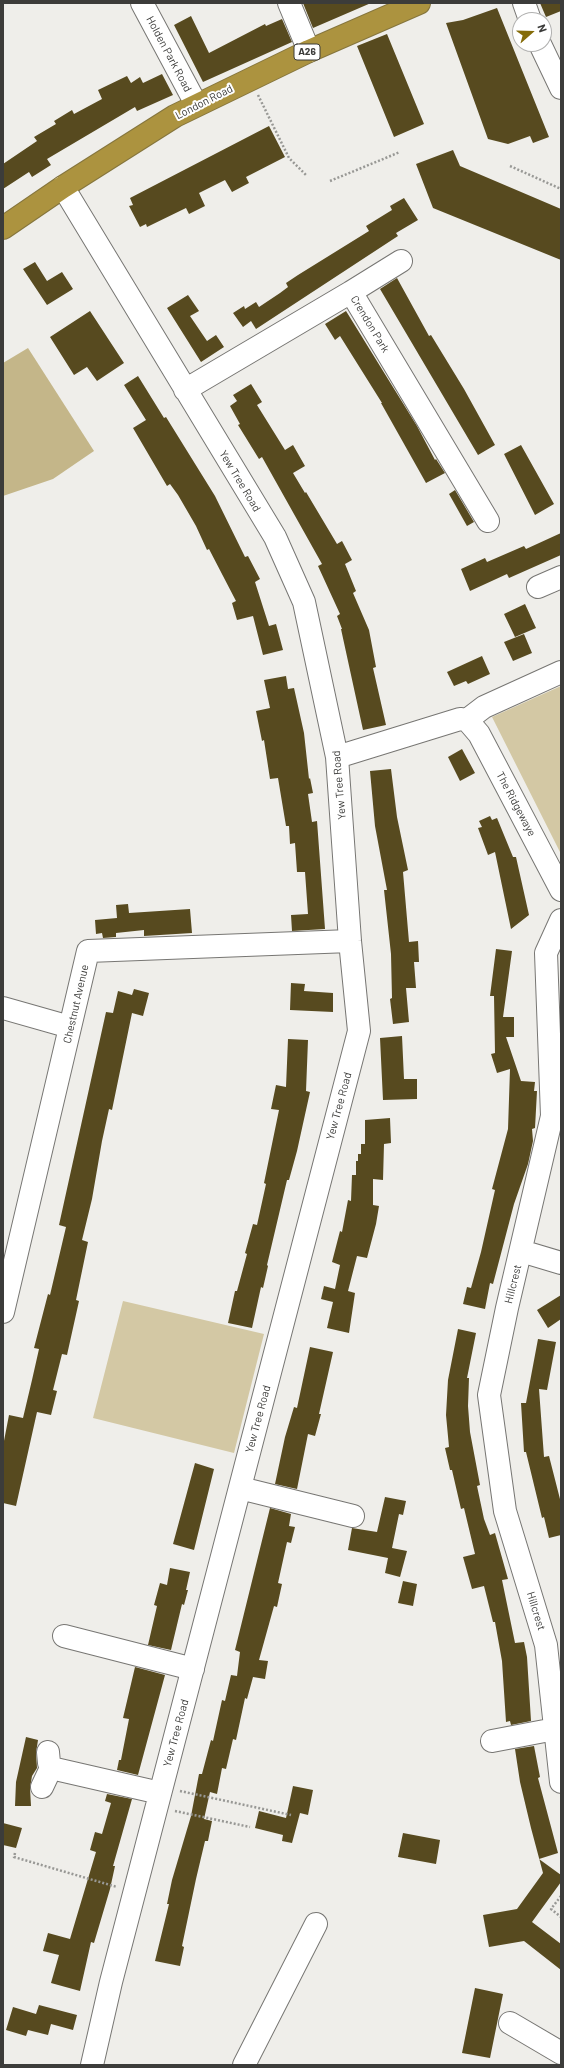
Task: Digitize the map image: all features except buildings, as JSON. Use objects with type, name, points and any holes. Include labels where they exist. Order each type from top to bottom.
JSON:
[{"type":"highway","name":"London Road","points":[[3,228],[63,187],[196,104],[309,51],[419,3]]},
{"type":"street","name":"Holden Park Road","points":[[142,3],[196,104]]},
{"type":"street","points":[[289,3],[309,51]]},
{"type":"street","points":[[544,52],[561,88]]},
{"type":"street","name":"Yew Tree Road","points":[[63,187],[275,537],[304,602],[338,757],[350,941],[359,1031],[134,1892],[92,2065]]},
{"type":"street","points":[[351,292],[401,261]]},
{"type":"street","name":"Crendon Park","points":[[185,390],[351,292],[488,521]]},
{"type":"street","points":[[538,587],[561,577]]},
{"type":"street","points":[[338,757],[460,719],[467,720],[484,707],[561,672]]},
{"type":"street","name":"The Ridgewaye","points":[[467,720],[478,734],[561,890]]},
{"type":"street","name":"Hillcrest","points":[[561,920],[546,953],[552,1116],[489,1395],[505,1511],[554,1643],[554,1729],[561,1782]]},
{"type":"street","name":"Chestnut Avenue","points":[[3,1312],[11,1244],[70,1027],[88,951],[350,941]]},
{"type":"street","points":[[3,1008],[70,1027]]},
{"type":"street","points":[[521,1251],[561,1263]]},
{"type":"street","points":[[240,1488],[354,1516]]},
{"type":"street","points":[[64,1636],[193,1669]]},
{"type":"street","points":[[492,1741],[554,1729]]},
{"type":"street","points":[[42,1787],[50,1760],[160,1796]]},
{"type":"street","points":[[244,2065],[316,1924]]},
{"type":"street","points":[[510,2023],[561,2052]]},
{"type":"path","points":[[250,79],[289,158],[306,175]]},
{"type":"path","points":[[330,181],[400,152]]},
{"type":"path","points":[[510,166],[561,189]]},
{"type":"path","points":[[160,1796],[291,1815]]},
{"type":"path","points":[[160,1796],[250,1827]]},
{"type":"path","points":[[15,1853],[14,1857],[134,1892]]},
{"type":"path","points":[[561,1896],[551,1909],[561,1917]]},
{"type":"shaded area","points":[[28,348],[94,451],[53,479],[3,496],[3,363]]},
{"type":"shaded area","points":[[561,686],[561,854],[492,717]]},
{"type":"shaded area","points":[[123,1301],[264,1334],[234,1453],[93,1418]]}]
